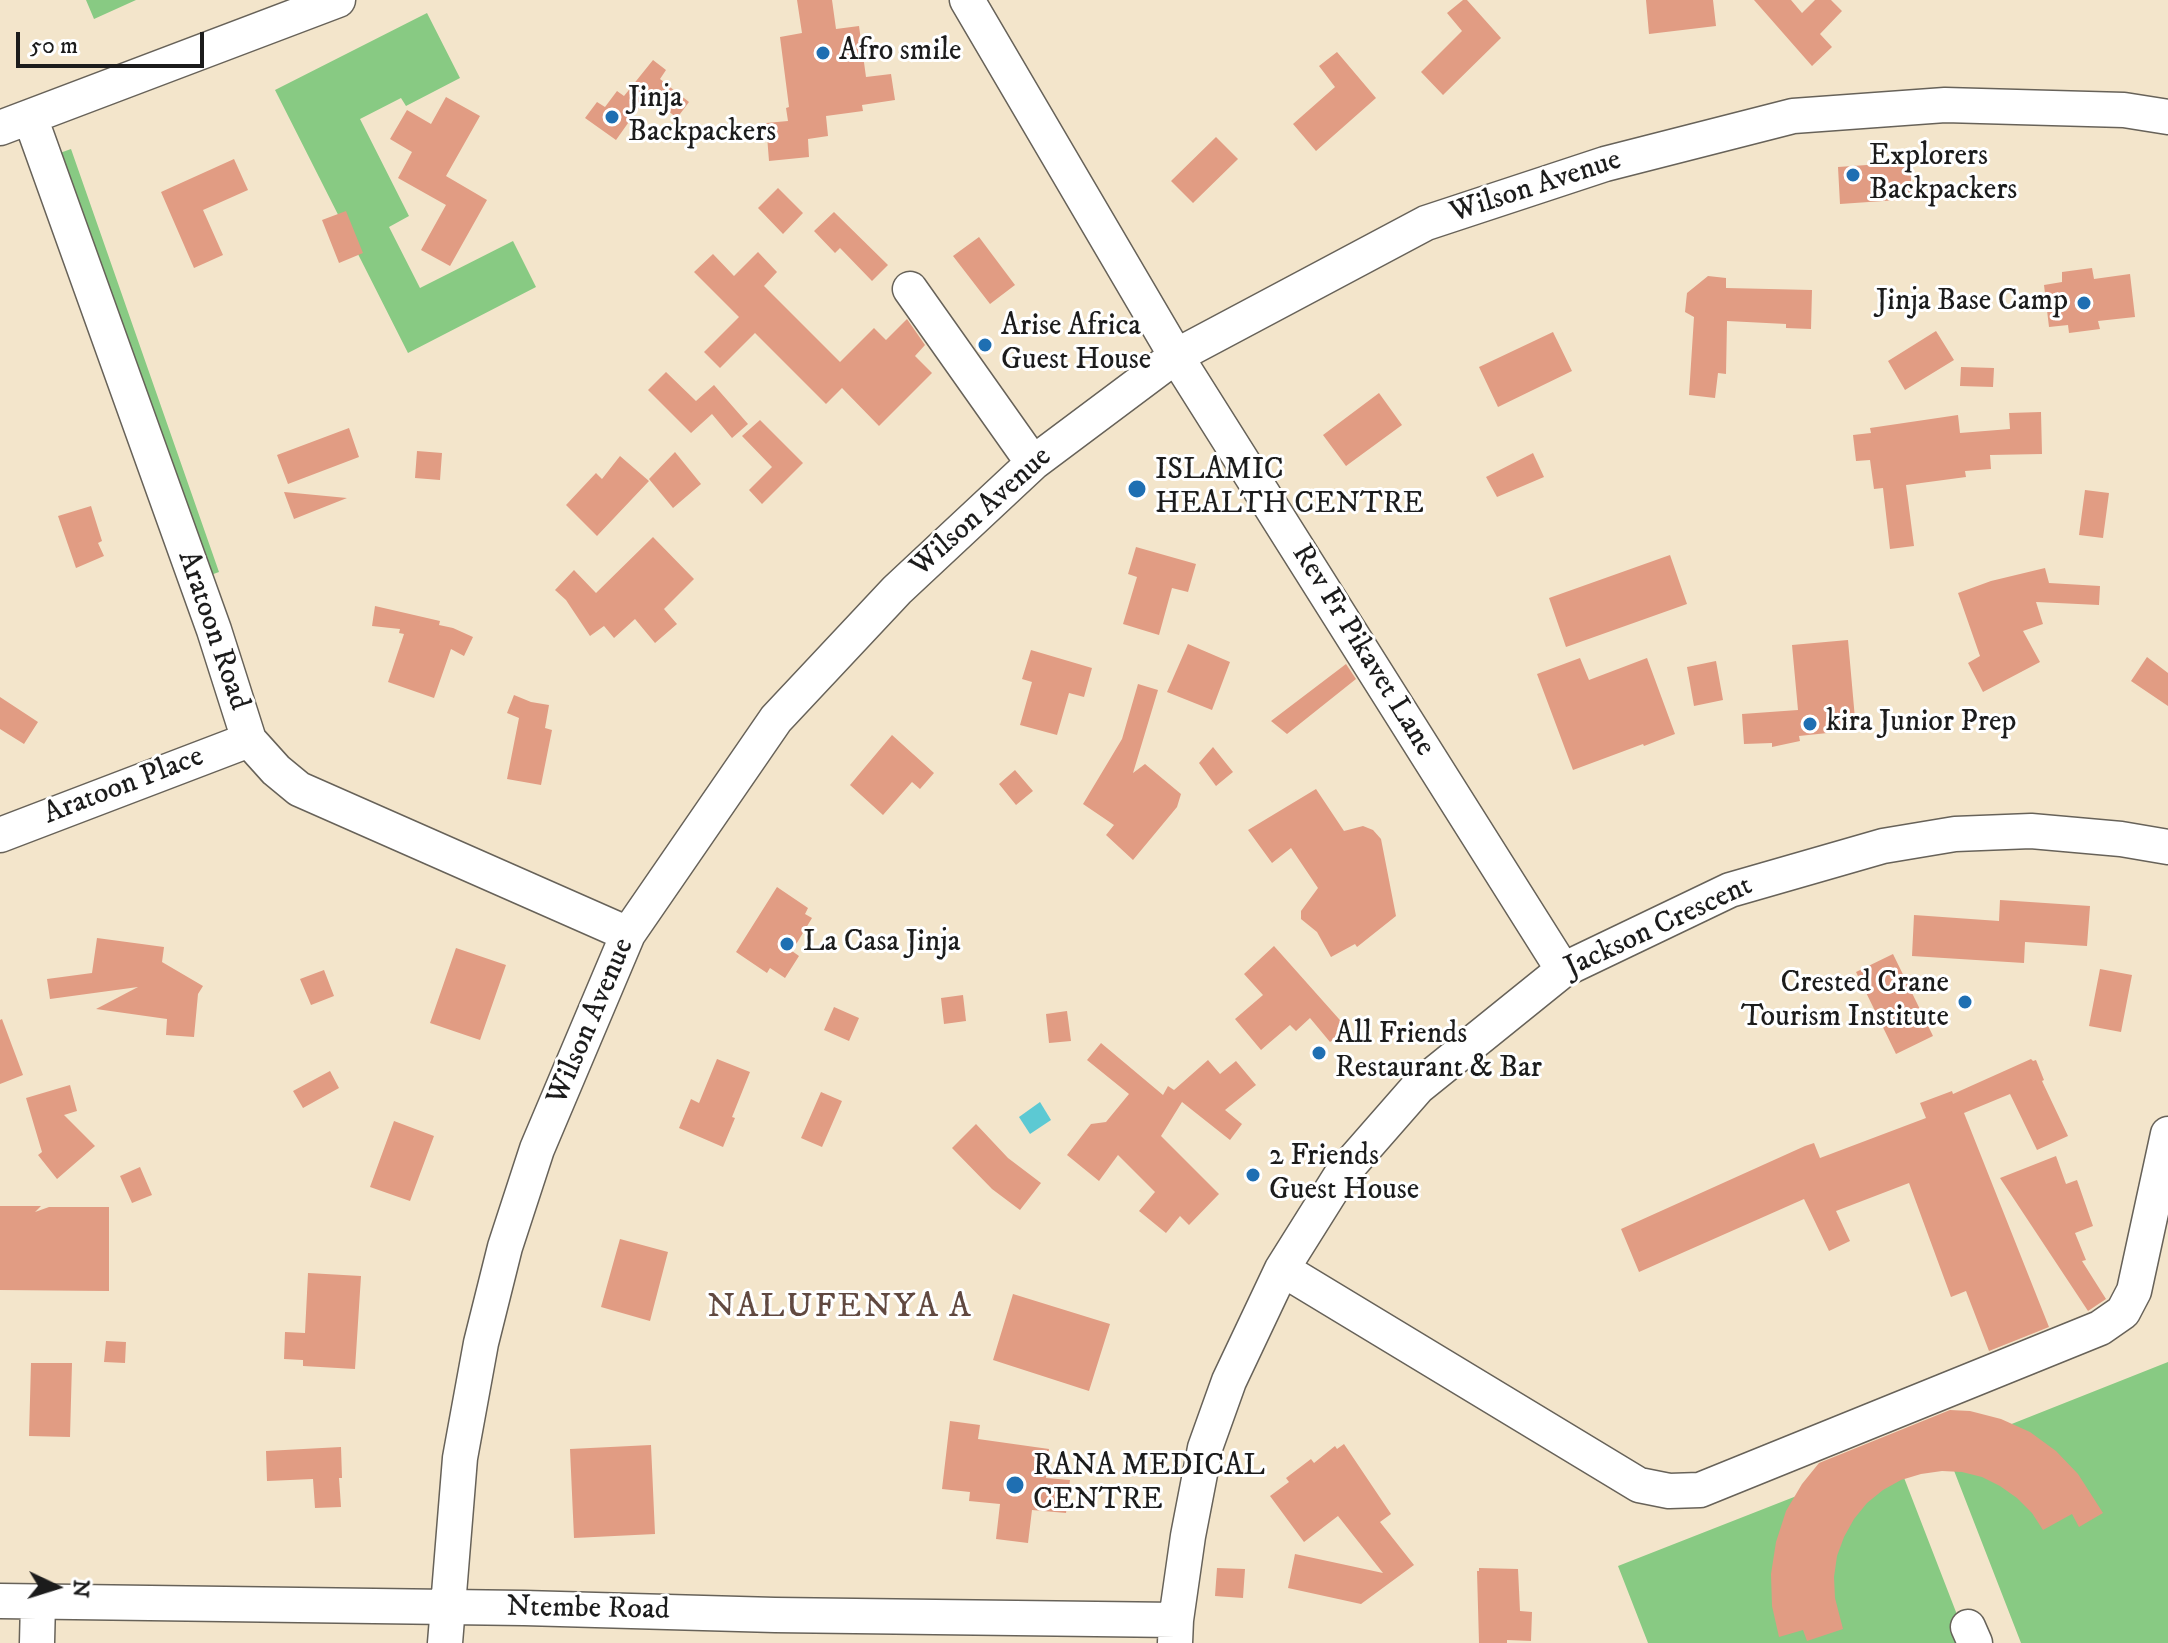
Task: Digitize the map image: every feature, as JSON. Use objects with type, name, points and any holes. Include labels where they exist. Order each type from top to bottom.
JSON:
[{"type":"street","points":[[15,123],[282,10],[338,0]]},
{"type":"street","name":"Rev Fr Pikavet Lane","points":[[967,0],[1176,356],[1563,970]]},
{"type":"street","name":"Wilson Avenue","points":[[445,1643],[460,1458],[481,1343],[505,1247],[537,1149],[628,934],[776,719],[897,590],[1033,463],[1176,356],[1426,223],[1605,164],[1793,116],[1945,105],[2124,110],[2168,117]]},
{"type":"street","name":"Aratoon Road","points":[[15,123],[214,630],[249,740],[276,770],[299,789],[628,934]]},
{"type":"street","points":[[910,289],[1033,463]]},
{"type":"street","name":"Aratoon Place","points":[[0,835],[249,740]]},
{"type":"street","name":"Jackson Crescent","points":[[1176,1632],[1188,1536],[1205,1448],[1229,1381],[1282,1269],[1341,1175],[1418,1087],[1563,970],[1730,890],[1883,846],[1955,834],[2031,831],[2121,839],[2168,847]]},
{"type":"street","points":[[1282,1269],[1639,1485],[1669,1491],[1700,1490],[2100,1328],[2123,1312],[2134,1291],[2168,1134]]},
{"type":"street","name":"Ntembe Road","points":[[0,1601],[775,1615],[1176,1632]]},
{"type":"street","points":[[37,1643],[38,1602]]},
{"type":"green space","points":[[86,0],[136,0],[94,19]]},
{"type":"green space","points":[[427,13],[460,78],[406,106],[401,98],[360,119],[409,216],[389,227],[420,288],[513,241],[536,287],[408,353],[275,90]]},
{"type":"green space","points":[[71,149],[219,572],[205,577],[57,154]]},
{"type":"green space","points":[[2168,1362],[2168,1643],[2021,1643],[1946,1450]]},
{"type":"green space","points":[[1896,1457],[1968,1643],[1648,1643],[1618,1566]]},
{"type":"water","points":[[1040,1102],[1051,1120],[1030,1134],[1019,1117]]},
{"type":"building","points":[[797,0],[832,0],[836,29],[859,26],[866,77],[891,74],[895,100],[862,105],[863,111],[826,116],[828,136],[808,139],[809,157],[769,161],[766,123],[788,121],[780,37],[802,33]]},
{"type":"building","points":[[1467,0],[1501,38],[1443,95],[1421,72],[1462,31],[1447,13]]},
{"type":"building","points":[[1646,0],[1713,0],[1716,26],[1649,34]]},
{"type":"building","points":[[1754,0],[1791,0],[1802,13],[1815,0],[1831,0],[1842,11],[1820,34],[1832,47],[1812,66]]},
{"type":"building","points":[[1337,52],[1376,98],[1316,151],[1293,124],[1335,87],[1319,66]]},
{"type":"building","points":[[653,60],[666,70],[660,79],[689,102],[677,118],[648,95],[616,140],[585,118],[597,102],[605,107],[617,91],[624,96]]},
{"type":"building","points":[[446,97],[480,116],[446,176],[487,200],[450,266],[421,250],[446,205],[398,178],[412,152],[390,139],[407,110],[431,124]]},
{"type":"building","points":[[1216,137],[1238,159],[1193,203],[1171,181]]},
{"type":"building","points":[[234,159],[248,190],[203,210],[223,255],[194,268],[161,192]]},
{"type":"building","points":[[1910,162],[1912,199],[1840,204],[1838,167]]},
{"type":"building","points":[[778,188],[803,213],[783,234],[758,208]]},
{"type":"building","points":[[346,211],[363,253],[339,263],[322,220]]},
{"type":"building","points":[[834,212],[888,265],[872,281],[840,248],[835,253],[814,231]]},
{"type":"building","points":[[979,237],[1015,285],[990,304],[953,256]]},
{"type":"building","points":[[758,252],[777,272],[764,286],[840,362],[874,328],[886,340],[907,319],[925,345],[915,356],[932,373],[879,426],[842,388],[826,404],[755,333],[720,368],[704,352],[739,317],[694,272],[713,254],[734,276]]},
{"type":"building","points":[[2092,268],[2094,279],[2130,274],[2135,317],[2098,321],[2100,329],[2069,333],[2068,325],[2049,327],[2044,285],[2062,282],[2062,272]]},
{"type":"building","points":[[1708,276],[1726,278],[1726,288],[1812,290],[1811,329],[1786,328],[1786,324],[1727,321],[1726,374],[1718,373],[1715,398],[1689,395],[1694,317],[1685,312],[1687,293]]},
{"type":"building","points":[[1936,331],[1954,360],[1905,390],[1888,361]]},
{"type":"building","points":[[1553,332],[1572,371],[1498,407],[1479,367]]},
{"type":"building","points":[[1961,367],[1994,368],[1993,387],[1960,386]]},
{"type":"building","points":[[666,372],[696,401],[714,385],[748,424],[732,438],[712,414],[691,433],[648,390]]},
{"type":"building","points":[[1379,393],[1402,425],[1346,466],[1323,435]]},
{"type":"building","points":[[2041,412],[2042,454],[1990,455],[1991,469],[1965,471],[1966,477],[1906,485],[1914,546],[1890,549],[1883,488],[1874,489],[1870,460],[1856,461],[1853,435],[1871,433],[1870,428],[1958,415],[1960,433],[2010,429],[2009,413]]},
{"type":"building","points":[[760,420],[803,463],[762,504],[749,490],[772,467],[742,436]]},
{"type":"building","points":[[349,428],[359,457],[288,484],[277,455]]},
{"type":"building","points":[[417,451],[442,453],[440,480],[415,478]]},
{"type":"building","points":[[675,452],[701,484],[673,508],[649,479]]},
{"type":"building","points":[[1533,453],[1544,477],[1497,497],[1486,477]]},
{"type":"building","points":[[620,456],[649,481],[597,536],[566,505],[596,473],[602,479]]},
{"type":"building","points":[[2085,490],[2109,493],[2103,538],[2079,535]]},
{"type":"building","points":[[284,492],[347,498],[294,519]]},
{"type":"building","points":[[91,506],[102,541],[98,543],[104,556],[76,568],[58,516]]},
{"type":"building","points":[[653,537],[694,579],[664,609],[677,624],[655,643],[635,619],[614,638],[604,626],[590,636],[566,600],[555,590],[574,570],[596,593]]},
{"type":"building","points":[[1136,547],[1196,564],[1188,592],[1172,588],[1159,635],[1123,624],[1137,577],[1128,574]]},
{"type":"building","points":[[1670,555],[1687,604],[1566,647],[1549,598]]},
{"type":"building","points":[[2045,568],[2049,583],[2100,586],[2099,605],[2036,602],[2043,624],[2023,631],[2040,662],[1983,692],[1968,663],[1980,656],[1958,593],[1991,581]]},
{"type":"building","points":[[375,606],[440,621],[439,625],[473,637],[464,656],[451,649],[434,698],[388,682],[404,634],[399,633],[400,629],[372,626]]},
{"type":"building","points":[[1848,640],[1856,730],[1799,736],[1800,741],[1772,747],[1772,743],[1744,744],[1742,714],[1798,710],[1792,645]]},
{"type":"building","points":[[1188,644],[1230,662],[1212,710],[1167,692]]},
{"type":"building","points":[[1031,650],[1092,668],[1084,697],[1069,693],[1057,735],[1020,725],[1032,682],[1022,679]]},
{"type":"building","points":[[2147,657],[2168,673],[2168,706],[2131,681]]},
{"type":"building","points":[[1580,658],[1589,680],[1647,658],[1675,734],[1573,770],[1537,674]]},
{"type":"building","points":[[1716,661],[1723,700],[1694,706],[1687,667]]},
{"type":"building","points":[[1346,664],[1356,679],[1287,734],[1271,721]]},
{"type":"building","points":[[1138,684],[1158,690],[1133,773],[1145,764],[1181,794],[1177,807],[1133,860],[1106,835],[1114,825],[1083,804],[1122,739]]},
{"type":"building","points":[[514,695],[549,705],[545,728],[552,730],[541,785],[507,779],[519,718],[507,713]]},
{"type":"building","points":[[0,697],[38,722],[24,744],[0,729]]},
{"type":"building","points":[[892,735],[934,773],[920,789],[912,782],[883,815],[850,785]]},
{"type":"building","points":[[1213,747],[1233,772],[1216,786],[1199,763]]},
{"type":"building","points":[[1015,770],[1033,791],[1016,805],[999,784]]},
{"type":"building","points":[[1316,789],[1344,831],[1363,826],[1373,830],[1381,839],[1396,916],[1357,947],[1355,944],[1331,957],[1317,932],[1301,919],[1301,911],[1318,888],[1291,848],[1272,863],[1248,830]]},
{"type":"building","points":[[777,887],[808,908],[805,914],[812,918],[792,951],[799,956],[785,978],[770,968],[767,973],[736,952]]},
{"type":"building","points":[[2000,900],[2090,906],[2087,946],[2025,942],[2024,963],[1912,956],[1914,915],[1999,921]]},
{"type":"building","points":[[97,938],[164,947],[162,962],[203,986],[198,994],[194,1037],[166,1035],[167,1019],[96,1009],[138,987],[50,999],[47,979],[92,973]]},
{"type":"building","points":[[1274,946],[1347,1028],[1330,1042],[1310,1018],[1296,1031],[1290,1025],[1261,1050],[1235,1019],[1263,995],[1244,974]]},
{"type":"building","points":[[456,948],[506,965],[480,1040],[430,1023]]},
{"type":"building","points":[[1893,954],[1933,1036],[1896,1054],[1856,972]]},
{"type":"building","points":[[2100,969],[2132,975],[2121,1032],[2089,1026]]},
{"type":"building","points":[[324,970],[334,996],[311,1005],[300,979]]},
{"type":"building","points":[[963,995],[966,1021],[944,1024],[941,998]]},
{"type":"building","points":[[834,1007],[859,1018],[849,1041],[824,1030]]},
{"type":"building","points":[[1067,1011],[1071,1041],[1049,1043],[1046,1014]]},
{"type":"building","points":[[0,1020],[23,1075],[0,1084]]},
{"type":"building","points":[[1101,1043],[1163,1095],[1168,1086],[1174,1090],[1208,1060],[1220,1074],[1236,1061],[1256,1085],[1225,1110],[1242,1124],[1230,1140],[1182,1102],[1161,1136],[1219,1194],[1189,1225],[1180,1216],[1166,1233],[1139,1211],[1155,1192],[1118,1155],[1099,1181],[1067,1155],[1091,1124],[1106,1122],[1129,1094],[1087,1060]]},
{"type":"building","points":[[717,1059],[750,1072],[723,1147],[679,1128],[691,1099],[699,1103]]},
{"type":"building","points":[[2031,1059],[2036,1060],[2042,1081],[2068,1136],[2037,1150],[2010,1094],[1964,1113],[2049,1327],[1989,1351],[1966,1291],[1951,1297],[1909,1183],[1836,1211],[1850,1241],[1829,1251],[1804,1199],[1639,1272],[1621,1229],[1805,1146],[1814,1143],[1820,1158],[1926,1118],[1920,1103],[1952,1091],[1953,1094]]},
{"type":"building","points":[[330,1071],[339,1088],[303,1108],[293,1091]]},
{"type":"building","points":[[70,1085],[77,1111],[64,1115],[95,1146],[57,1179],[38,1155],[42,1152],[26,1098]]},
{"type":"building","points":[[821,1092],[842,1101],[822,1147],[801,1138]]},
{"type":"building","points":[[394,1121],[434,1136],[410,1201],[370,1187]]},
{"type":"building","points":[[976,1124],[1008,1158],[1041,1183],[1020,1210],[992,1189],[952,1148]]},
{"type":"building","points":[[2056,1156],[2066,1184],[2077,1180],[2093,1226],[2075,1233],[2086,1260],[2082,1261],[2106,1299],[2088,1311],[2000,1178]]},
{"type":"building","points":[[140,1167],[152,1195],[132,1203],[120,1176]]},
{"type":"building","points":[[0,1206],[41,1206],[35,1212],[49,1207],[109,1207],[109,1291],[0,1290]]},
{"type":"building","points":[[620,1239],[668,1252],[650,1321],[601,1307]]},
{"type":"building","points":[[308,1273],[361,1276],[355,1369],[303,1366],[303,1360],[284,1359],[285,1332],[305,1333]]},
{"type":"building","points":[[1013,1294],[1110,1324],[1089,1391],[993,1360]]},
{"type":"building","points":[[106,1341],[126,1342],[125,1363],[104,1362]]},
{"type":"building","points":[[31,1363],[72,1363],[70,1437],[29,1436]]},
{"type":"building","points":[[1950,1410],[1970,1411],[2001,1419],[2030,1432],[2056,1451],[2078,1474],[2103,1513],[2079,1527],[2072,1514],[2043,1530],[2017,1498],[1982,1477],[1942,1471],[1901,1480],[1867,1503],[1844,1537],[1834,1577],[1835,1598],[1843,1629],[1807,1641],[1803,1630],[1779,1637],[1772,1606],[1771,1574],[1776,1542],[1786,1511],[1802,1484],[1819,1463]]},
{"type":"building","points":[[950,1421],[980,1425],[978,1439],[1049,1449],[1046,1478],[1070,1480],[1066,1513],[1032,1510],[1028,1543],[996,1539],[1000,1504],[969,1501],[970,1492],[942,1489]]},
{"type":"building","points":[[1344,1444],[1391,1514],[1380,1522],[1414,1565],[1361,1604],[1288,1588],[1295,1554],[1383,1573],[1338,1516],[1304,1542],[1270,1496],[1289,1482],[1286,1478],[1311,1459],[1314,1463],[1335,1446],[1337,1449]]},
{"type":"building","points":[[651,1445],[655,1534],[574,1538],[570,1449]]},
{"type":"building","points":[[341,1447],[341,1507],[315,1508],[313,1479],[267,1481],[266,1451]]},
{"type":"building","points":[[1217,1568],[1245,1569],[1243,1598],[1215,1596]]},
{"type":"building","points":[[1479,1568],[1518,1569],[1520,1611],[1532,1612],[1531,1641],[1479,1643]]},
{"type":"place","name":"Afro smile","points":[[823,53]]},
{"type":"place","name":"Jinja Backpackers","points":[[612,117]]},
{"type":"place","name":"Explorers Backpackers","points":[[1853,175]]},
{"type":"place","name":"Jinja Base Camp","points":[[2084,303]]},
{"type":"place","name":"Arise Africa Guest House","points":[[985,345]]},
{"type":"place","name":"ISLAMIC HEALTH CENTRE","points":[[1137,489]]},
{"type":"place","name":"kira Junior Prep","points":[[1810,724]]},
{"type":"place","name":"La Casa Jinja","points":[[787,944]]},
{"type":"place","name":"Crested Crane Tourism Institute","points":[[1965,1002]]},
{"type":"place","name":"All Friends Restaurant & Bar","points":[[1319,1053]]},
{"type":"place","name":"2 Friends Guest House","points":[[1253,1175]]},
{"type":"place","name":"RANA MEDICAL CENTRE","points":[[1015,1485]]},
{"type":"district","name":"NALUFENYA A","points":[[840,1309]]}]
